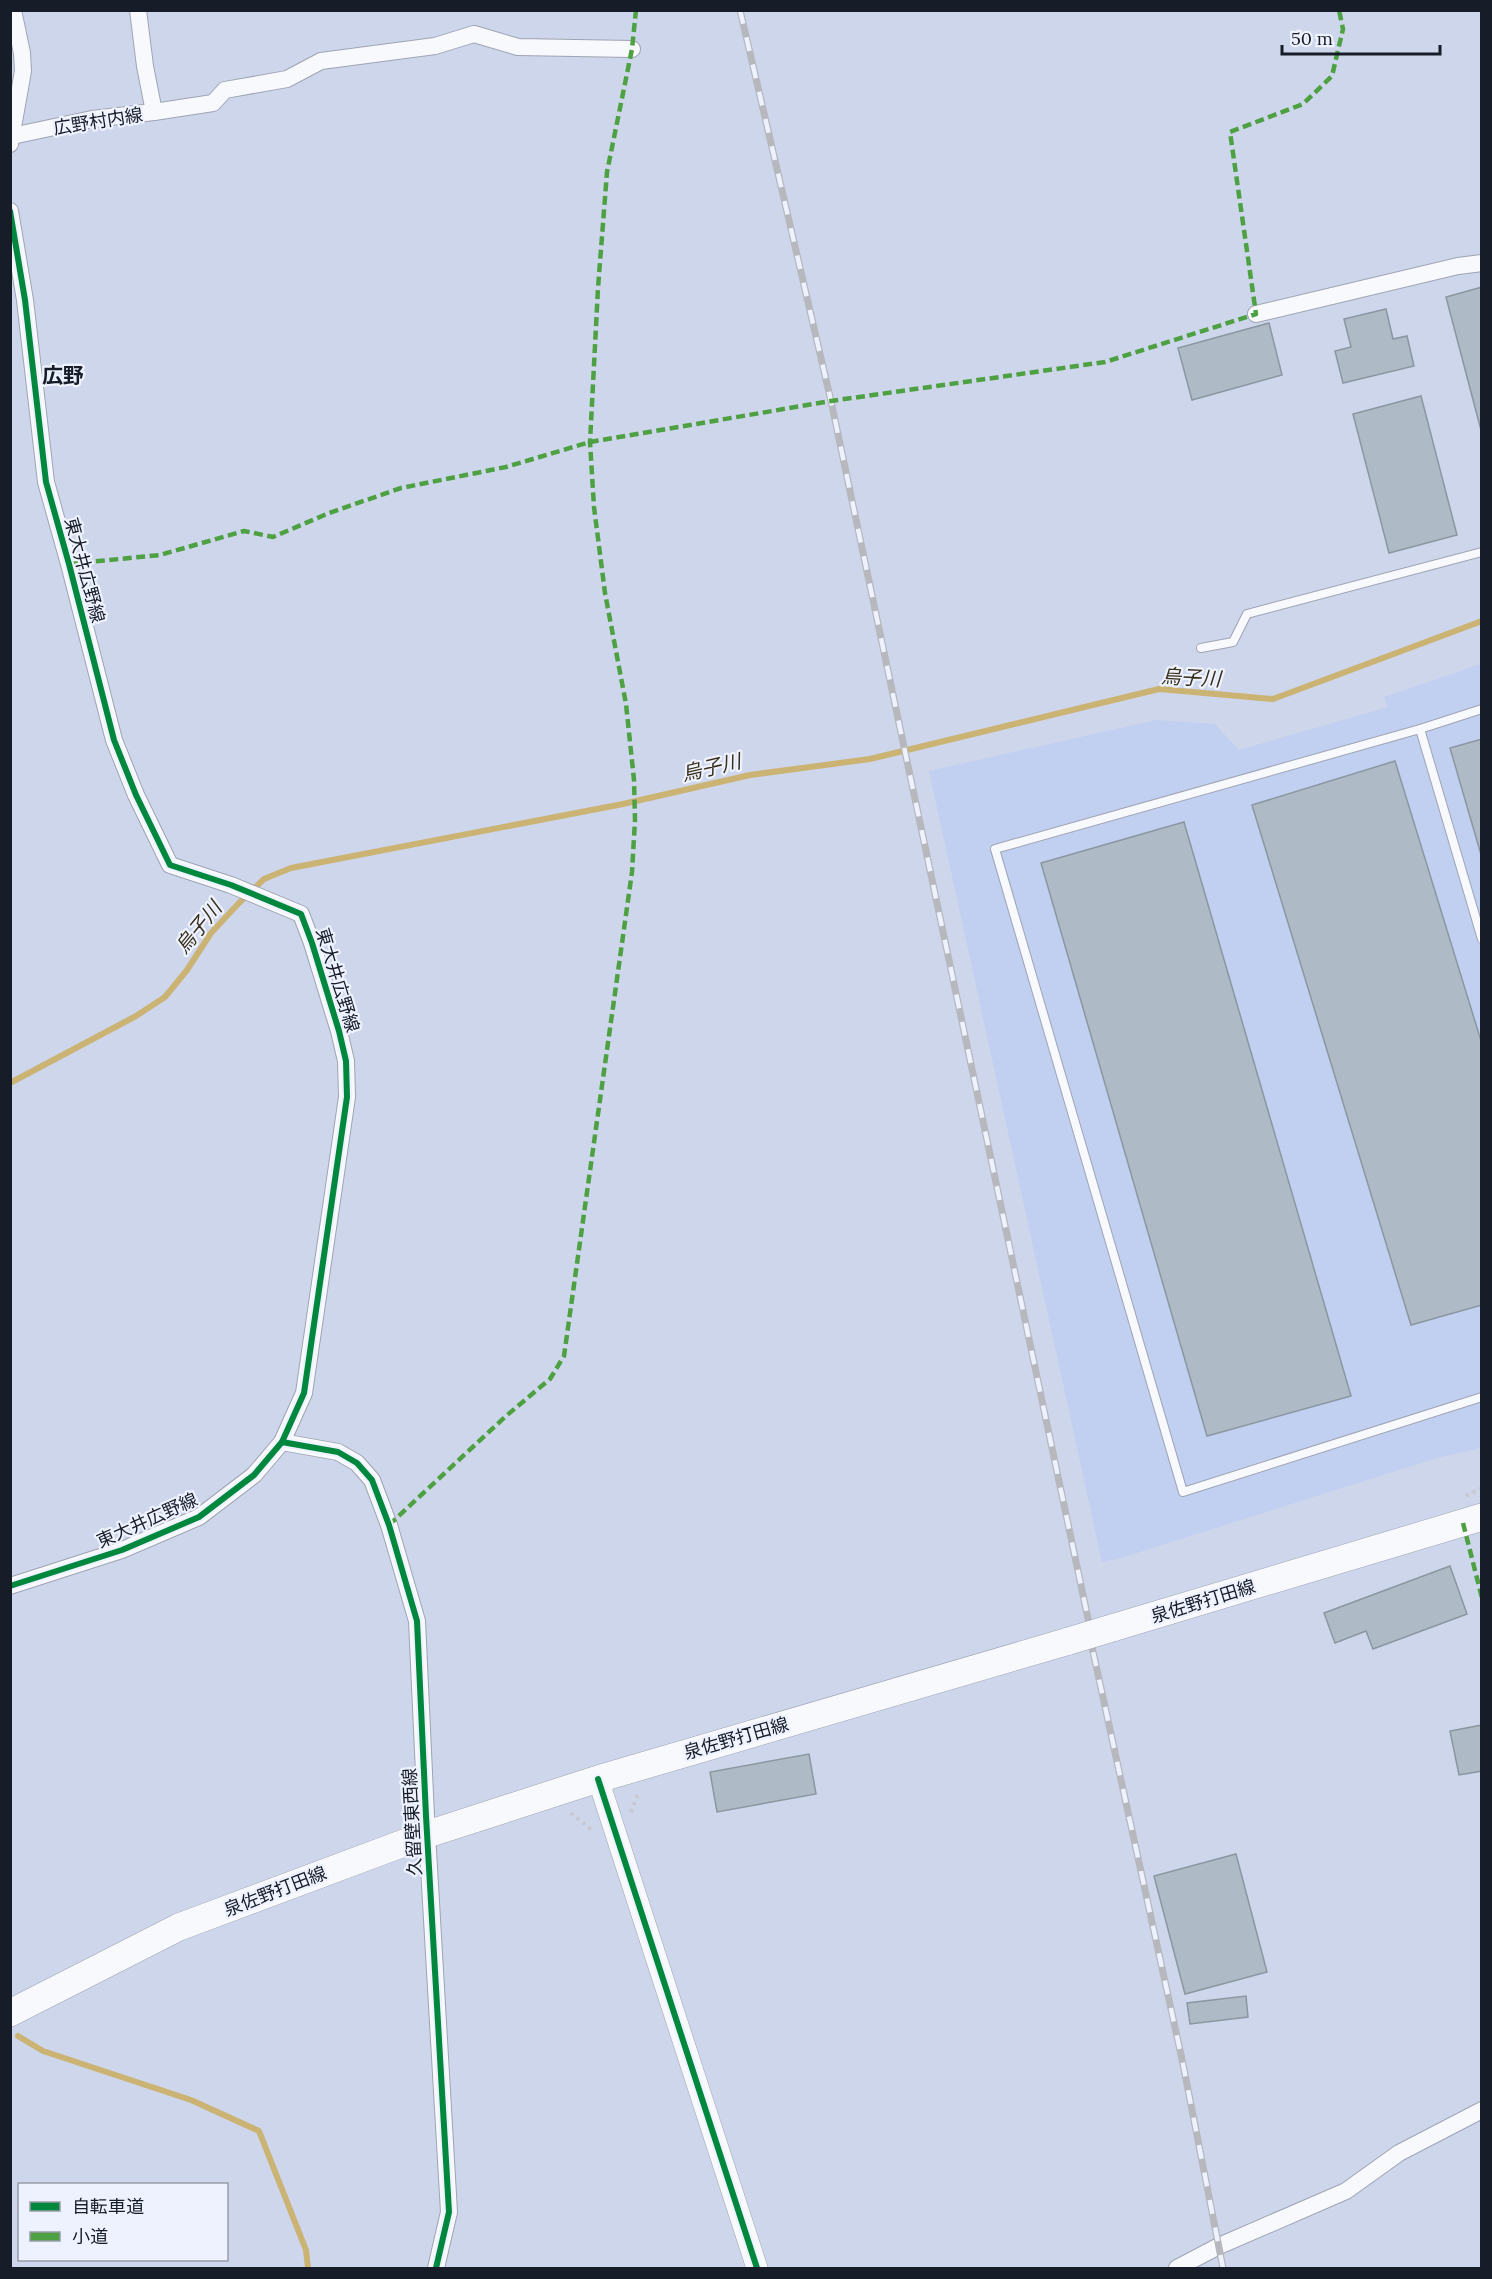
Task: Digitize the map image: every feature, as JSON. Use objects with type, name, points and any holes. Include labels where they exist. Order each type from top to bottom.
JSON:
[{"type":"main road","name":"泉佐野打田線","points":[[10,2013],[179,1928],[428,1834],[598,1779],[1482,1517]]},
{"type":"street","points":[[11,140],[23,71],[22,52],[13,10]]},
{"type":"street","name":"広野村内線","points":[[11,140],[92,119],[154,112],[138,10]]},
{"type":"street","points":[[154,112],[213,104],[225,90],[287,79],[321,62],[435,46],[474,34],[518,47],[632,49]]},
{"type":"street","name":"東大井広野線","points":[[10,211],[25,300],[46,482],[114,740],[136,795],[170,865],[231,885],[301,914],[312,943],[346,1061],[347,1097],[304,1393],[282,1442],[254,1475],[199,1517],[122,1550],[10,1586]]},
{"type":"street","points":[[1256,314],[1458,266],[1482,263]]},
{"type":"street","name":"久留壁東西線","points":[[282,1442],[338,1452],[357,1463],[372,1480],[389,1525],[417,1621],[449,2212],[436,2268]]},
{"type":"street","points":[[598,1779],[757,2268]]},
{"type":"street","points":[[1178,2268],[1218,2246],[1346,2191],[1399,2153],[1482,2110]]},
{"type":"lane","points":[[1201,648],[1233,642],[1247,614],[1482,552]]},
{"type":"lane","points":[[1482,709],[1420,729],[994,849],[1184,1491],[1482,1396]]},
{"type":"lane","points":[[1420,729],[1482,939]]},
{"type":"path","points":[[627,1821],[641,1786]]},
{"type":"shaded area","points":[[1481,664],[1481,1448],[1437,1458],[1121,1558],[1102,1562],[929,771],[1156,720],[1215,724],[1239,750],[1388,707],[1384,697]]},
{"type":"building","points":[[1482,287],[1482,434],[1446,297]]},
{"type":"building","points":[[1386,309],[1393,339],[1407,336],[1414,366],[1343,383],[1335,351],[1351,347],[1344,319]]},
{"type":"building","points":[[1269,323],[1282,375],[1192,400],[1178,348]]},
{"type":"building","points":[[1421,396],[1457,535],[1389,553],[1353,414]]},
{"type":"building","points":[[1482,739],[1482,858],[1450,748]]},
{"type":"building","points":[[1395,761],[1482,1044],[1482,1305],[1411,1325],[1252,805]]},
{"type":"building","points":[[1184,822],[1351,1396],[1207,1436],[1041,863]]},
{"type":"building","points":[[1450,1566],[1467,1614],[1373,1649],[1366,1631],[1335,1643],[1324,1613]]},
{"type":"building","points":[[1482,1725],[1482,1771],[1459,1775],[1450,1731]]},
{"type":"building","points":[[809,1754],[816,1794],[717,1812],[710,1772]]},
{"type":"building","points":[[1236,1854],[1267,1972],[1185,1994],[1154,1876]]},
{"type":"building","points":[[1246,1996],[1248,2017],[1190,2024],[1187,2003]]},
{"type":"waterway","name":"烏子川","points":[[10,1083],[136,1016],[165,997],[187,970],[211,933],[239,903],[264,879],[291,868],[623,804],[750,775],[870,759],[1159,689],[1273,699],[1482,621]]},
{"type":"waterway","points":[[18,2036],[43,2051],[191,2100],[259,2131],[306,2250],[308,2268]]},
{"type":"railway","points":[[740,10],[831,401],[1090,1628],[1092,1647],[1183,2064],[1223,2268]]},
{"type":"marked path","points":[[389,1525],[506,1416],[550,1379],[564,1356],[632,872],[635,820],[634,780],[626,704],[605,593],[594,507],[590,442],[607,172],[632,49],[636,10]]},
{"type":"marked path","points":[[69,564],[160,555],[244,531],[273,537],[329,513],[401,488],[506,467],[590,442],[831,401],[1105,362],[1256,314],[1230,132],[1303,104],[1332,76],[1343,29],[1339,10]]},
{"type":"marked path","points":[[1463,1523],[1482,1598]]},
{"type":"cycle path","points":[[10,211],[25,300],[46,482],[114,740],[136,795],[170,865],[231,885],[301,914],[339,1031],[346,1061],[347,1097],[304,1393],[282,1442],[254,1475],[199,1517],[122,1550],[10,1586]]},
{"type":"cycle path","points":[[282,1442],[338,1452],[357,1463],[372,1480],[389,1525],[417,1621],[449,2212],[436,2268]]},
{"type":"cycle path","points":[[598,1779],[757,2268]]},
{"type":"district","name":"広野","points":[[63,375]]}]
